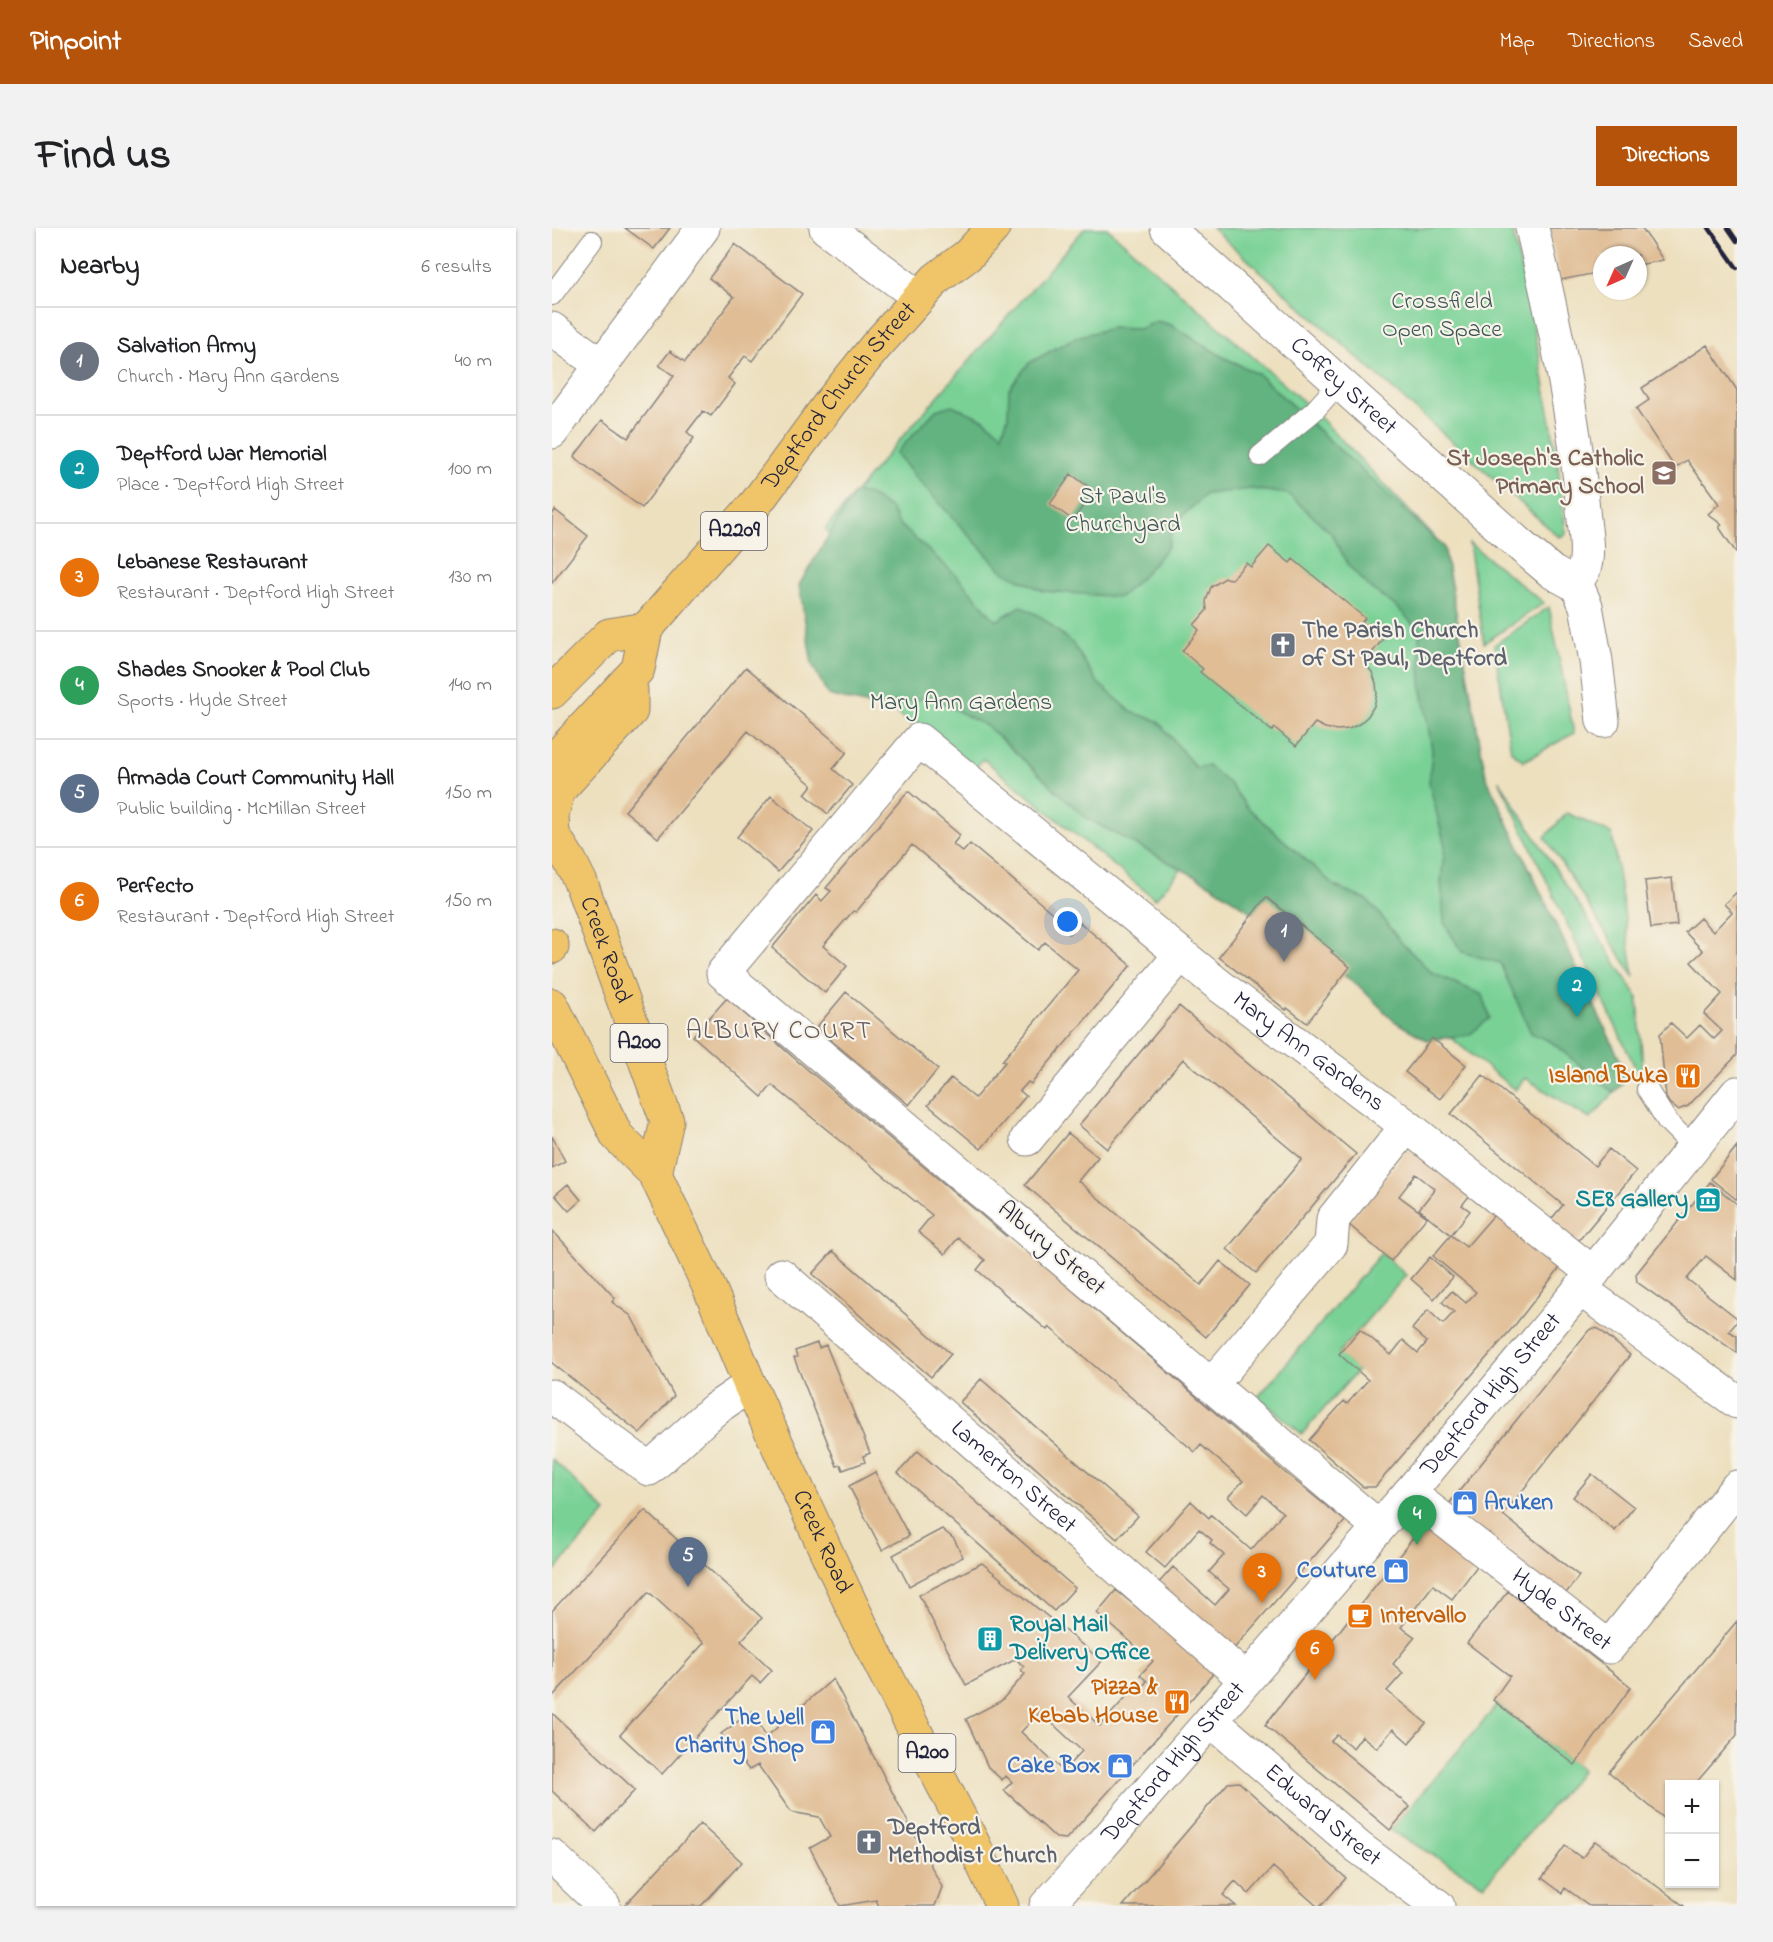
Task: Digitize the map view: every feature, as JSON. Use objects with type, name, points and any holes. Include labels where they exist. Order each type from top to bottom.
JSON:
[{"type":"main road","name":"Deptford Church Street","points":[[646,629],[751,510],[789,462],[830,403],[919,297],[936,279],[968,255],[993,228]]},
{"type":"main road","points":[[552,692],[609,635],[646,629],[638,669],[552,762]]},
{"type":"main road","points":[[553,834],[552,814],[555,797],[574,772],[631,711],[631,677]]},
{"type":"main road","name":"Creek Road","points":[[553,834],[570,861],[589,904],[667,1121],[655,1174]]},
{"type":"main road","name":"Creek Road","points":[[552,1005],[617,1136],[655,1174],[710,1289],[750,1385],[868,1640],[973,1843],[1002,1906]]},
{"type":"street","points":[[552,432],[703,228]]},
{"type":"street","points":[[826,228],[919,297]]},
{"type":"street","name":"Coffey Street","points":[[1167,228],[1338,384],[1520,545],[1552,572],[1574,584]]},
{"type":"street","points":[[1532,228],[1571,410],[1586,549],[1584,569],[1574,584],[1586,606],[1596,661],[1602,721]]},
{"type":"street","points":[[552,328],[601,365]]},
{"type":"street","name":"Mary Ann Gardens","points":[[723,973],[919,740],[1220,986],[1407,1126],[1587,1281],[1737,1402]]},
{"type":"street","points":[[1027,1139],[1181,954]]},
{"type":"street","name":"Albury Street","points":[[723,973],[1379,1527]]},
{"type":"street","name":"Deptford High Street","points":[[1046,1906],[1409,1493],[1587,1281],[1737,1093]]},
{"type":"street","name":"Mary Ann Gardens","points":[[1212,1384],[1331,1244],[1333,1219],[1407,1126]]},
{"type":"street","name":"Lamerton Street","points":[[781,1275],[1245,1679]]},
{"type":"street","points":[[552,1396],[649,1469],[715,1409],[750,1385]]},
{"type":"street","name":"Hyde Street","points":[[1409,1493],[1609,1647],[1737,1487]]},
{"type":"street","name":"Edward Street","points":[[1210,1720],[1358,1847],[1438,1906]]},
{"type":"street","points":[[552,1856],[604,1906]]},
{"type":"lane","points":[[552,295],[592,241]]},
{"type":"lane","points":[[1260,456],[1314,411],[1338,384]]},
{"type":"lane","points":[[1647,1089],[1666,1121],[1694,1147]]},
{"type":"green space","name":"St Paul's Churchyard","points":[[1085,228],[1107,228],[1314,411],[1444,547],[1486,777],[1628,1077],[1590,1119],[1525,1078],[1515,1090],[1207,840],[1155,899],[983,759],[971,773],[887,705],[946,629],[825,529]]},
{"type":"green space","name":"Crossfield Open Space","points":[[1212,228],[1512,228],[1539,353],[1557,458],[1566,534],[1559,537]]},
{"type":"green space","points":[[1157,321],[1171,325],[1223,357],[1258,374],[1444,547],[1486,777],[1628,1077],[1614,1093],[1551,1042],[1531,1033],[1500,963],[1462,952],[1444,923],[1441,880],[1445,846],[1429,783],[1432,750],[1421,684],[1419,631],[1398,608],[1370,588],[1349,566],[1331,533],[1288,494],[1251,489],[1206,494],[1173,525],[1168,547],[1141,578],[1120,597],[1043,591],[1002,571],[915,477],[896,453],[936,410],[952,405],[985,420],[1002,434],[1008,416],[1009,389],[1029,363],[1076,337],[1112,328],[1139,329]]},
{"type":"green space","points":[[854,493],[868,494],[891,509],[898,523],[957,576],[996,621],[1021,606],[1043,618],[1073,644],[1098,683],[1132,712],[1158,721],[1195,767],[1208,766],[1230,784],[1247,807],[1335,886],[1367,900],[1399,940],[1432,973],[1483,995],[1490,1018],[1469,1035],[1427,1040],[1394,1021],[1358,985],[1213,886],[1086,818],[988,727],[932,697],[877,707],[828,695],[812,664],[799,585]]},
{"type":"green space","points":[[1469,543],[1544,603],[1484,643]]},
{"type":"green space","points":[[1549,607],[1574,733],[1524,761],[1511,751],[1494,645]]},
{"type":"green space","points":[[1499,780],[1638,998],[1644,1086]]},
{"type":"green space","points":[[1567,813],[1612,834],[1634,977],[1545,837]]},
{"type":"green space","points":[[1381,1253],[1406,1275],[1339,1353],[1358,1370],[1302,1434],[1258,1397]]},
{"type":"green space","points":[[552,1459],[606,1512],[552,1574]]},
{"type":"green space","points":[[1498,1704],[1582,1770],[1484,1885],[1390,1830]]},
{"type":"building","points":[[625,228],[670,228],[654,249]]},
{"type":"building","points":[[1548,228],[1642,228],[1663,260],[1647,263],[1647,246],[1593,246],[1593,274],[1561,280]]},
{"type":"building","points":[[735,244],[802,294],[752,361],[745,356],[728,378],[735,384],[711,416],[703,411],[687,432],[694,438],[642,508],[574,457],[602,420],[628,438],[674,376],[659,365],[670,351],[685,362],[734,297],[709,278]]},
{"type":"building","points":[[1707,345],[1737,390],[1737,554],[1719,527],[1722,525],[1708,514],[1719,504],[1687,460],[1675,468],[1636,409],[1649,400],[1642,388]]},
{"type":"building","points":[[1071,474],[1094,491],[1073,520],[1050,504]]},
{"type":"building","points":[[555,510],[588,536],[552,583],[552,515]]},
{"type":"building","name":"The Parish Church of St Paul, Deptford","points":[[1269,546],[1290,563],[1293,559],[1365,618],[1362,622],[1383,639],[1364,663],[1372,672],[1377,694],[1368,716],[1349,729],[1325,728],[1315,723],[1296,746],[1275,728],[1272,731],[1200,672],[1203,669],[1182,651],[1199,630],[1194,625],[1207,610],[1206,601],[1211,587],[1225,578],[1232,579],[1246,563],[1251,567]]},
{"type":"building","points":[[746,667],[847,752],[833,769],[852,785],[828,814],[805,794],[812,785],[748,731],[658,838],[625,811]]},
{"type":"building","points":[[908,791],[960,835],[953,844],[963,852],[970,844],[1062,921],[1059,925],[1069,934],[1079,922],[1131,965],[1031,1084],[1028,1082],[1020,1091],[1026,1096],[981,1149],[928,1105],[951,1078],[975,1098],[1005,1062],[1002,1061],[1078,970],[1045,942],[1038,950],[912,845],[856,912],[853,911],[823,946],[847,966],[825,993],[772,948],[816,895],[822,901],[831,891],[826,888]]},
{"type":"building","points":[[771,796],[813,831],[778,872],[737,837]]},
{"type":"building","points":[[1672,878],[1677,925],[1651,928],[1645,881]]},
{"type":"building","points":[[1737,892],[1737,1055],[1688,1106],[1678,1110],[1666,1098],[1660,1034],[1671,1023],[1687,1038],[1700,1025],[1714,1039],[1722,1031],[1704,1014],[1722,994],[1691,962],[1703,951],[1685,932],[1700,918],[1713,932],[1732,912],[1724,904]]},
{"type":"building","points":[[1266,897],[1350,967],[1307,1023],[1287,1008],[1286,1010],[1219,957]]},
{"type":"building","points":[[846,992],[938,1069],[909,1105],[816,1028]]},
{"type":"building","points":[[727,998],[795,1059],[1006,1236],[1007,1234],[1283,1471],[1345,1521],[1231,1652],[1156,1586],[1173,1567],[1215,1605],[1229,1589],[1209,1572],[1224,1555],[1210,1543],[1212,1540],[1199,1529],[1165,1568],[1146,1552],[1191,1501],[1209,1518],[1211,1515],[1251,1550],[1283,1513],[1263,1495],[1247,1514],[1228,1497],[1243,1481],[1201,1445],[1195,1452],[1049,1327],[1047,1330],[977,1270],[985,1260],[958,1238],[945,1254],[918,1232],[932,1215],[772,1085],[762,1097],[693,1036]]},
{"type":"building","points":[[1179,1006],[1356,1154],[1256,1273],[1227,1249],[1302,1159],[1183,1059],[1107,1149],[1079,1125]]},
{"type":"building","points":[[1432,1038],[1466,1065],[1440,1099],[1405,1072]]},
{"type":"building","points":[[1483,1075],[1595,1166],[1609,1149],[1636,1171],[1575,1245],[1548,1223],[1563,1205],[1451,1114]]},
{"type":"building","points":[[1068,1133],[1098,1157],[1078,1181],[1201,1285],[1220,1261],[1250,1285],[1206,1337],[1025,1185]]},
{"type":"building","points":[[552,1136],[565,1161],[552,1168]]},
{"type":"building","points":[[1737,1146],[1737,1200],[1711,1179]]},
{"type":"building","points":[[1409,1148],[1474,1190],[1462,1205],[1470,1211],[1451,1235],[1419,1209],[1435,1189],[1416,1174],[1399,1196],[1427,1217],[1391,1261],[1347,1223]]},
{"type":"building","points":[[1710,1182],[1737,1204],[1737,1280],[1706,1256],[1687,1279],[1737,1318],[1737,1322],[1729,1331],[1737,1336],[1737,1353],[1637,1282],[1636,1274]]},
{"type":"building","points":[[568,1184],[581,1200],[569,1211],[555,1195]]},
{"type":"building","points":[[1499,1209],[1565,1261],[1515,1325],[1375,1487],[1363,1487],[1309,1440],[1344,1401],[1347,1404],[1368,1380],[1339,1354],[1360,1329],[1391,1355],[1403,1340],[1418,1353],[1427,1342],[1412,1329],[1428,1310],[1443,1324],[1454,1312],[1442,1302],[1452,1291],[1466,1303],[1476,1292],[1433,1256],[1451,1235],[1466,1247]]},
{"type":"building","points":[[552,1230],[615,1298],[612,1302],[631,1316],[674,1396],[640,1433],[552,1363]]},
{"type":"building","points":[[833,1251],[951,1354],[931,1377],[812,1274]]},
{"type":"building","points":[[1430,1257],[1453,1277],[1434,1299],[1411,1279]]},
{"type":"building","points":[[1599,1329],[1630,1355],[1503,1515],[1579,1576],[1563,1597],[1448,1505],[1589,1330]]},
{"type":"building","points":[[817,1343],[819,1348],[826,1345],[870,1453],[863,1456],[865,1462],[843,1470],[841,1465],[837,1466],[794,1358],[797,1357],[795,1351]]},
{"type":"building","points":[[981,1379],[1138,1516],[1117,1539],[960,1402]]},
{"type":"building","points":[[918,1451],[1075,1588],[1054,1611],[898,1473]]},
{"type":"building","points":[[875,1472],[909,1536],[882,1550],[849,1486]]},
{"type":"building","points":[[1592,1474],[1634,1507],[1615,1531],[1573,1497]]},
{"type":"building","points":[[645,1510],[762,1618],[741,1641],[772,1670],[760,1683],[752,1676],[662,1774],[620,1735],[704,1643],[649,1592],[552,1697],[552,1611]]},
{"type":"building","points":[[1425,1523],[1478,1565],[1452,1599],[1433,1585],[1401,1627],[1415,1637],[1393,1664],[1403,1673],[1387,1691],[1426,1723],[1409,1743],[1393,1729],[1377,1748],[1362,1736],[1353,1748],[1337,1735],[1331,1741],[1410,1807],[1390,1830],[1265,1725]]},
{"type":"building","points":[[942,1529],[954,1539],[963,1557],[909,1586],[893,1555]]},
{"type":"building","points":[[982,1563],[1102,1661],[1068,1697],[1100,1726],[1135,1687],[1139,1691],[1147,1681],[1140,1675],[1153,1661],[1097,1613],[1116,1590],[1212,1670],[1212,1675],[1066,1839],[1056,1838],[1004,1790],[1012,1782],[1006,1776],[1002,1780],[988,1767],[966,1719],[1001,1701],[1025,1674],[1021,1670],[1024,1667],[1018,1661],[1024,1655],[966,1685],[919,1595]],"holes":[[[1040,1712],[1082,1751],[1063,1771],[1021,1732]]]},
{"type":"building","points":[[1508,1591],[1631,1687],[1575,1765],[1493,1700],[1510,1676],[1467,1643]]},
{"type":"building","points":[[1737,1621],[1737,1735],[1698,1780],[1665,1780],[1665,1819],[1609,1772]]},
{"type":"building","points":[[833,1679],[942,1887],[935,1906],[879,1906],[876,1900],[840,1906],[810,1848],[830,1837],[819,1817],[791,1812],[758,1765],[749,1770],[721,1734],[752,1711],[766,1737]]},
{"type":"building","points":[[552,1713],[635,1790],[596,1832],[552,1791]]},
{"type":"building","points":[[1239,1782],[1346,1878],[1321,1906],[1317,1906],[1273,1867],[1249,1894],[1235,1881],[1223,1895],[1236,1906],[1123,1906],[1228,1783]]},
{"type":"building","points":[[700,1824],[742,1862],[701,1906],[624,1906]]},
{"type":"building","points":[[1595,1841],[1684,1906],[1590,1906],[1565,1888],[1562,1893],[1542,1878],[1565,1846],[1582,1858]]},
{"type":"railway","points":[[1709,228],[1737,268]]},
{"type":"railway","points":[[1728,228],[1737,241]]},
{"type":"place","name":"St Joseph's Catholic Primary School","points":[[1664,473]]},
{"type":"place","name":"The Parish Church of St Paul, Deptford","points":[[1283,645]]},
{"type":"place","name":"Salvation Army","points":[[1284,962]]},
{"type":"place","name":"Deptford War Memorial","points":[[1577,1017]]},
{"type":"place","name":"Island Buka","points":[[1688,1076]]},
{"type":"place","name":"SE8 Gallery","points":[[1708,1200]]},
{"type":"place","name":"Aruken","points":[[1465,1503]]},
{"type":"place","name":"Shades Snooker & Pool Club","points":[[1417,1545]]},
{"type":"place","name":"Couture","points":[[1396,1571]]},
{"type":"place","name":"Armada Court Community Hall","points":[[688,1587]]},
{"type":"place","name":"Lebanese Restaurant","points":[[1262,1603]]},
{"type":"place","name":"Intervallo","points":[[1360,1616]]},
{"type":"place","name":"Royal Mail Delivery Office","points":[[990,1639]]},
{"type":"place","name":"Perfecto","points":[[1315,1680]]},
{"type":"place","name":"Pizza & Kebab House","points":[[1177,1702]]},
{"type":"place","name":"The Well Charity Shop","points":[[823,1732]]},
{"type":"place","name":"Cake Box","points":[[1120,1766]]},
{"type":"place","name":"Deptford Methodist Church","points":[[869,1842]]},
{"type":"district","name":"ALBURY COURT","points":[[779,1032]]}]
